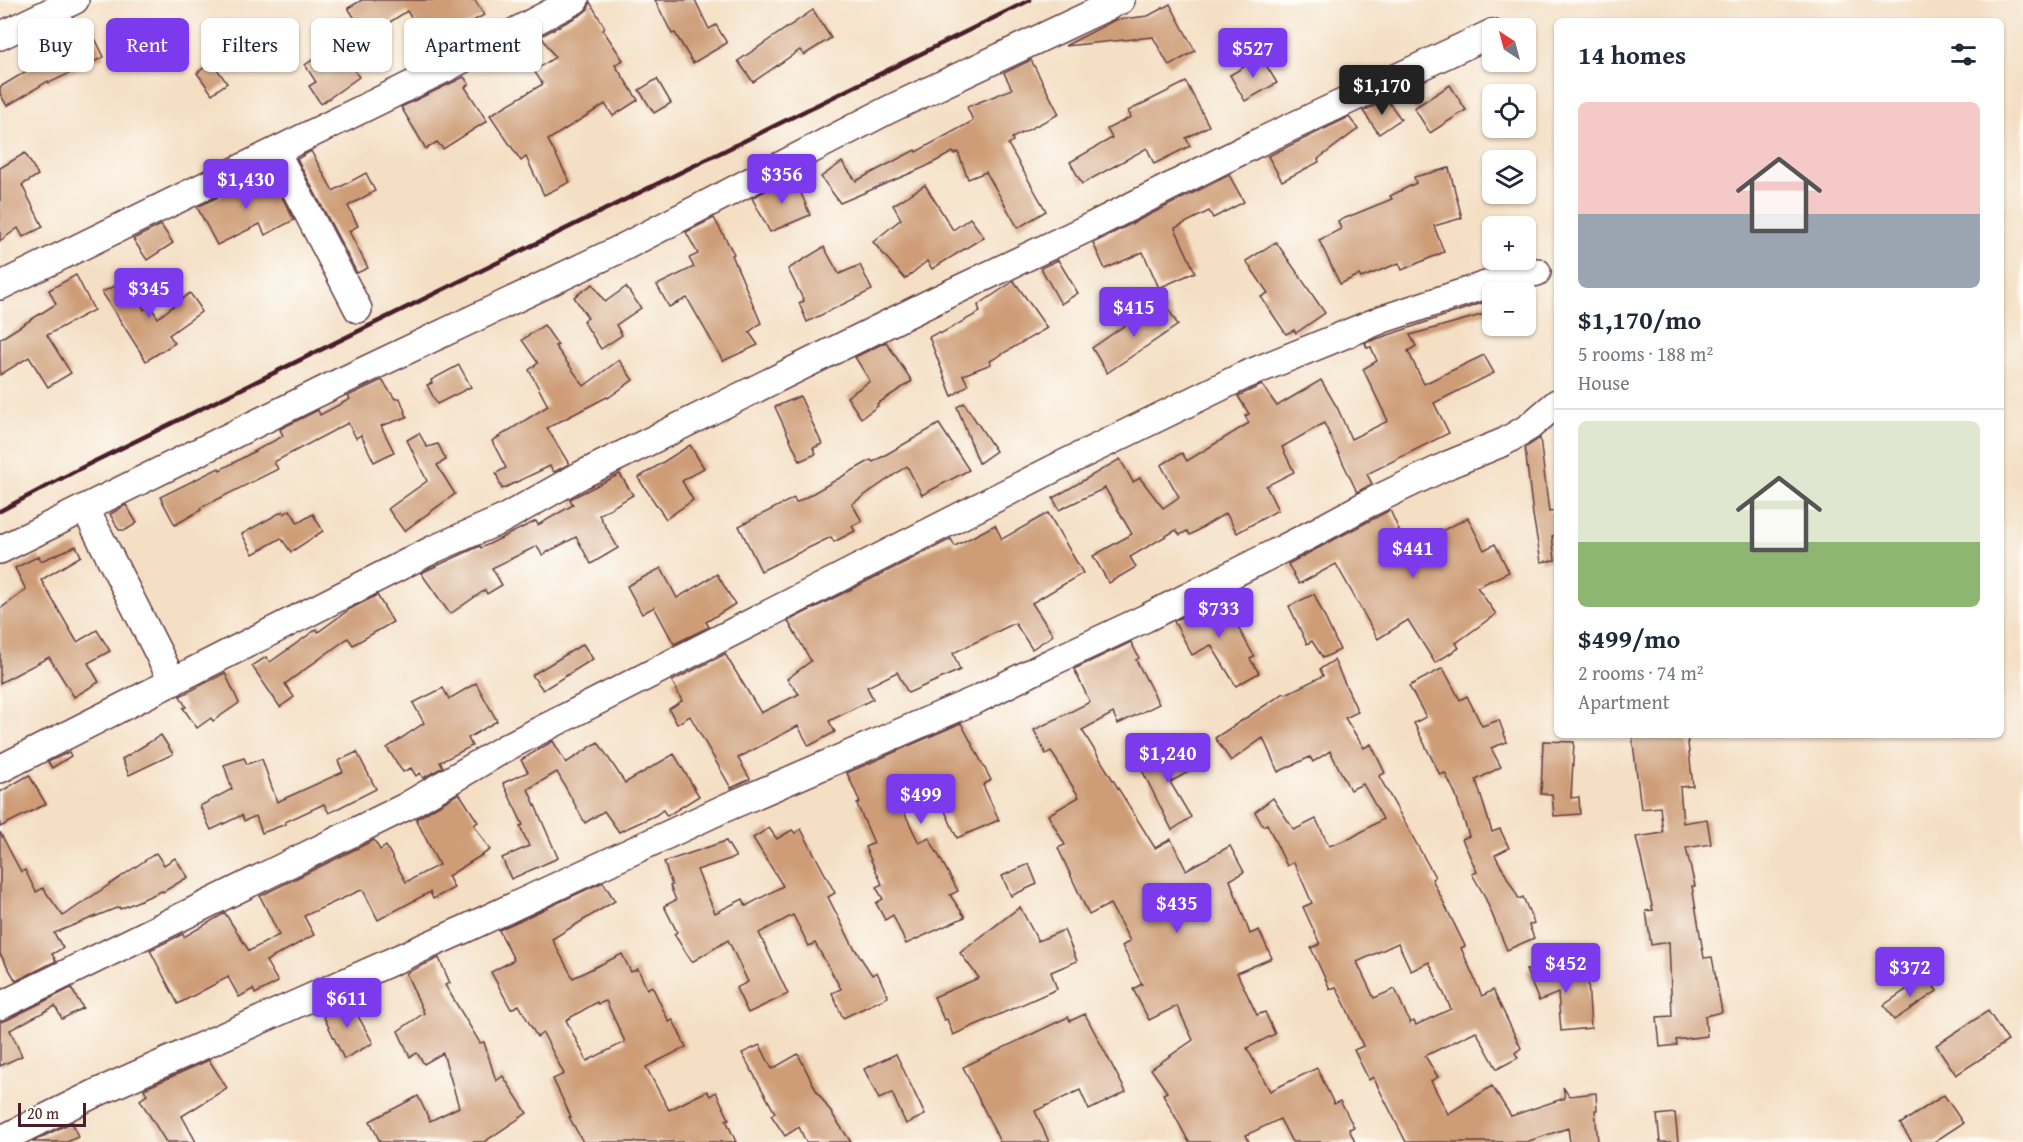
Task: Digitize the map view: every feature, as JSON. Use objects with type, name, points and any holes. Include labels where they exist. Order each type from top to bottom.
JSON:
[{"type":"street","points":[[0,36],[75,0]]},
{"type":"street","points":[[0,286],[448,67],[575,0]]},
{"type":"street","points":[[0,550],[336,384],[618,250],[888,110],[1121,0]]},
{"type":"street","points":[[0,769],[434,549],[501,520],[581,475],[1255,144],[1482,38]]},
{"type":"street","points":[[276,152],[358,309]]},
{"type":"street","points":[[0,1006],[405,807],[507,747],[1055,468],[1243,376],[1383,319],[1501,280],[1537,272]]},
{"type":"street","points":[[0,1140],[96,1093],[455,934],[725,808],[978,699],[1146,618],[1369,503],[1450,464],[1503,442],[1529,426],[1554,405]]},
{"type":"street","points":[[85,508],[173,682]]},
{"type":"building","points":[[362,0],[475,0],[484,15],[479,18],[411,18],[407,11],[392,21],[392,18],[355,18],[348,8]]},
{"type":"building","points":[[655,0],[695,0],[709,29],[716,25],[727,43],[693,63],[675,33],[672,34]]},
{"type":"building","points":[[590,2],[605,28],[603,30],[623,60],[615,65],[638,100],[613,116],[605,104],[548,140],[570,182],[544,195],[526,157],[521,161],[490,115],[543,84],[535,72],[542,72],[542,66],[555,57],[542,35],[588,9]]},
{"type":"building","points":[[1170,4],[1195,51],[1169,66],[1153,37],[1065,46],[1115,20],[1148,16]]},
{"type":"building","points":[[813,10],[831,38],[804,55],[800,50],[753,82],[738,61]]},
{"type":"building","points":[[94,36],[104,57],[94,62]]},
{"type":"building","points":[[1261,57],[1277,83],[1245,101],[1230,75]]},
{"type":"building","points":[[1031,60],[1059,114],[1012,138],[1013,141],[1008,144],[1046,211],[1018,228],[986,172],[968,179],[958,152],[954,154],[953,152],[925,167],[840,203],[821,177],[842,162],[856,181],[973,121],[967,107],[1012,89],[1004,73]]},
{"type":"building","points":[[311,61],[311,72],[356,72],[359,77],[321,104],[309,86],[316,82],[305,65]]},
{"type":"building","points":[[201,70],[201,72],[219,72],[227,83],[212,94],[197,73]]},
{"type":"building","points":[[25,72],[72,72],[49,83],[48,81],[7,106],[0,94],[0,87]]},
{"type":"building","points":[[464,77],[469,84],[465,87],[487,121],[443,149],[437,142],[426,149],[401,107]]},
{"type":"building","points":[[657,79],[671,103],[654,113],[639,90]]},
{"type":"building","points":[[1186,82],[1209,126],[1186,138],[1190,146],[1154,164],[1147,148],[1082,184],[1070,162],[1112,138],[1107,129],[1131,117],[1128,111]]},
{"type":"building","points":[[1450,85],[1466,110],[1430,133],[1414,108]]},
{"type":"building","points":[[1387,100],[1401,119],[1379,134],[1363,111]]},
{"type":"building","points":[[1349,117],[1358,129],[1318,159],[1319,162],[1282,181],[1268,156]]},
{"type":"building","points":[[311,151],[333,191],[366,173],[375,191],[348,206],[358,226],[349,231],[368,268],[357,273],[297,159]]},
{"type":"building","points":[[25,153],[38,175],[22,185],[43,227],[23,237],[18,228],[0,241],[0,168]]},
{"type":"building","points":[[1449,168],[1462,218],[1434,226],[1444,252],[1402,270],[1399,263],[1361,278],[1359,275],[1340,284],[1319,240],[1341,229],[1338,221],[1392,199],[1390,196],[1416,183],[1414,177]]},
{"type":"building","points":[[270,174],[294,220],[265,235],[260,224],[217,245],[197,207]]},
{"type":"building","points":[[1229,175],[1244,202],[1213,218],[1209,211],[1175,228],[1195,272],[1159,288],[1143,252],[1105,269],[1093,243]]},
{"type":"building","points":[[794,176],[810,215],[770,232],[752,198]]},
{"type":"building","points":[[925,185],[953,230],[970,218],[984,237],[932,269],[927,261],[905,279],[873,242],[901,219],[893,205]]},
{"type":"building","points":[[714,218],[734,254],[732,255],[761,323],[749,332],[758,345],[723,361],[687,298],[669,307],[657,285],[694,267],[689,258],[698,254],[686,232]]},
{"type":"building","points":[[161,225],[173,243],[147,260],[133,239]]},
{"type":"building","points":[[1276,242],[1325,313],[1296,333],[1294,330],[1286,334],[1261,297],[1268,293],[1246,261]]},
{"type":"building","points":[[824,247],[839,274],[860,265],[872,290],[807,322],[799,303],[804,301],[788,269]]},
{"type":"building","points":[[1058,260],[1078,293],[1061,304],[1041,268]]},
{"type":"building","points":[[76,275],[94,310],[47,335],[71,373],[48,387],[29,357],[0,375],[0,339],[56,304],[49,290]]},
{"type":"building","points":[[130,279],[144,310],[150,306],[158,318],[190,293],[201,312],[169,335],[175,343],[146,361],[102,292]]},
{"type":"building","points":[[1014,281],[1047,328],[990,361],[991,364],[963,375],[968,385],[952,396],[929,337],[939,332],[940,334],[980,312],[978,305]]},
{"type":"building","points":[[593,284],[605,302],[626,287],[641,308],[616,325],[622,335],[601,349],[583,321],[588,318],[574,297]]},
{"type":"building","points":[[1482,303],[1482,315],[1410,335],[1416,346],[1408,351],[1424,384],[1484,355],[1494,373],[1434,403],[1449,433],[1367,474],[1372,484],[1357,492],[1324,423],[1282,447],[1294,472],[1266,486],[1278,510],[1237,533],[1226,513],[1190,535],[1187,531],[1180,535],[1176,530],[1130,557],[1136,567],[1109,583],[1093,556],[1132,534],[1105,488],[1059,510],[1053,498],[1120,459],[1133,482],[1140,478],[1163,508],[1179,497],[1161,465],[1182,453],[1187,461],[1249,423],[1245,416],[1249,414],[1238,396],[1262,385],[1277,406],[1321,380],[1338,409],[1351,439],[1388,421],[1363,369],[1377,361],[1371,347],[1367,348],[1365,343]]},
{"type":"building","points":[[1166,305],[1178,325],[1107,373],[1092,348],[1134,319],[1136,323]]},
{"type":"building","points":[[544,325],[558,345],[555,346],[584,386],[619,360],[633,380],[608,398],[547,428],[569,464],[554,472],[550,466],[502,489],[496,473],[506,468],[492,441],[548,406],[529,370],[538,363],[522,340]]},
{"type":"building","points":[[886,342],[912,381],[877,404],[878,406],[861,418],[847,397],[870,381],[855,357]]},
{"type":"building","points":[[459,365],[471,387],[437,404],[427,385],[432,383],[431,380]]},
{"type":"building","points":[[382,380],[395,399],[400,398],[407,417],[381,426],[394,452],[374,462],[361,435],[356,438],[348,423],[274,462],[278,469],[200,508],[201,510],[175,525],[160,497],[219,468],[220,470],[283,436],[280,429],[318,410],[320,415],[350,399],[348,396]]},
{"type":"building","points":[[800,396],[822,444],[813,448],[816,454],[800,461],[775,407]]},
{"type":"building","points":[[964,403],[996,451],[979,463],[957,407]]},
{"type":"building","points":[[939,424],[969,470],[922,495],[907,466],[852,504],[862,521],[852,526],[855,531],[834,542],[831,537],[761,571],[739,526],[794,498],[796,503]]},
{"type":"building","points":[[419,433],[427,447],[438,444],[446,460],[437,465],[455,494],[404,531],[388,509],[427,481],[407,440]]},
{"type":"building","points":[[1540,438],[1549,512],[1554,511],[1554,536],[1552,536],[1554,560],[1541,562],[1525,448]]},
{"type":"building","points":[[690,445],[704,468],[682,481],[693,500],[666,519],[638,478]]},
{"type":"building","points":[[620,474],[633,495],[599,515],[618,548],[591,564],[576,537],[542,555],[537,546],[492,568],[502,585],[487,594],[485,590],[450,614],[421,573],[480,546],[481,548],[536,521],[538,525],[573,505],[570,499]]},
{"type":"building","points":[[126,505],[137,523],[126,530],[119,530],[110,514]]},
{"type":"building","points":[[290,510],[298,523],[313,514],[323,531],[291,552],[281,538],[253,554],[242,534],[283,511],[284,514]]},
{"type":"building","points":[[1390,510],[1407,548],[1468,518],[1484,550],[1495,544],[1509,572],[1477,587],[1496,614],[1456,643],[1459,648],[1435,663],[1408,620],[1378,639],[1336,564],[1299,584],[1288,564]]},
{"type":"building","points":[[1048,513],[1083,573],[1032,603],[1053,635],[1032,649],[1015,623],[953,653],[960,670],[908,693],[897,672],[867,687],[873,699],[829,721],[835,732],[809,746],[798,726],[738,758],[750,779],[731,788],[690,716],[677,724],[669,709],[682,701],[672,681],[725,654],[761,713],[799,694],[787,679],[811,661],[788,621],[951,539],[955,546],[995,525],[1002,539]]},
{"type":"building","points":[[76,546],[81,556],[41,580],[77,642],[97,630],[110,651],[88,663],[99,682],[74,697],[49,657],[0,683],[0,609],[26,590],[15,568],[39,556],[41,561]]},
{"type":"building","points":[[661,568],[677,598],[717,574],[735,604],[706,622],[709,627],[674,644],[654,607],[642,614],[627,586]]},
{"type":"building","points":[[1314,594],[1340,650],[1323,658],[1312,641],[1307,644],[1289,606]]},
{"type":"building","points":[[377,595],[393,622],[353,645],[348,638],[285,684],[294,697],[280,707],[252,666],[266,657],[270,662],[317,629],[318,632],[350,609]]},
{"type":"building","points":[[1223,597],[1254,656],[1250,659],[1259,673],[1236,686],[1211,645],[1192,655],[1174,621]]},
{"type":"building","points":[[1131,642],[1139,658],[1136,660],[1159,704],[1118,724],[1113,713],[1082,730],[1155,848],[1171,839],[1186,870],[1230,846],[1244,872],[1230,880],[1250,934],[1259,930],[1272,958],[1237,973],[1257,1015],[1265,1012],[1275,1034],[1247,1048],[1270,1091],[1317,1068],[1334,1104],[1340,1101],[1354,1127],[1349,1129],[1355,1142],[1292,1142],[1280,1119],[1246,1135],[1249,1142],[1189,1142],[1163,1094],[1167,1092],[1151,1069],[1193,1040],[1177,1006],[1149,1020],[1133,989],[1142,984],[1122,946],[1130,941],[1110,904],[1089,915],[1058,848],[1065,845],[1048,815],[1079,797],[1051,751],[1046,754],[1034,730],[1090,702],[1074,669]]},
{"type":"building","points":[[583,644],[593,659],[543,690],[532,675]]},
{"type":"building","points":[[1334,660],[1358,712],[1345,718],[1364,748],[1371,744],[1385,773],[1379,776],[1435,877],[1432,879],[1465,946],[1461,948],[1482,996],[1493,990],[1521,1048],[1515,1053],[1518,1058],[1497,1069],[1476,1031],[1425,1056],[1438,1077],[1431,1081],[1448,1114],[1492,1086],[1511,1116],[1565,1098],[1563,1087],[1569,1096],[1596,1093],[1598,1142],[1570,1142],[1568,1128],[1526,1142],[1406,1142],[1373,1077],[1369,1080],[1354,1050],[1363,1046],[1346,1007],[1336,987],[1330,989],[1311,948],[1320,944],[1303,907],[1312,903],[1294,862],[1287,866],[1267,824],[1263,826],[1255,812],[1273,798],[1294,830],[1316,819],[1329,846],[1351,838],[1383,819],[1363,784],[1350,790],[1330,751],[1313,762],[1310,757],[1278,772],[1263,738],[1231,761],[1215,738],[1284,693],[1323,676],[1320,669]],"holes":[[[1398,943],[1411,971],[1429,962],[1451,1009],[1416,1025],[1414,1021],[1410,1023],[1395,989],[1374,998],[1357,962]]]},
{"type":"building","points":[[1443,668],[1460,700],[1467,696],[1482,726],[1499,720],[1507,742],[1491,748],[1501,767],[1476,780],[1492,832],[1500,829],[1509,848],[1495,855],[1519,899],[1523,897],[1534,923],[1529,925],[1534,938],[1507,950],[1484,895],[1472,874],[1477,872],[1462,839],[1469,836],[1455,793],[1445,773],[1440,775],[1414,723],[1426,717],[1409,686]]},
{"type":"building","points":[[225,673],[239,703],[213,721],[211,718],[197,728],[183,708],[186,707],[180,696]]},
{"type":"building","points":[[476,683],[497,721],[468,738],[472,746],[440,762],[443,767],[423,778],[420,773],[416,776],[411,768],[403,772],[387,748],[424,723],[413,703],[443,688],[449,699]]},
{"type":"building","points":[[961,723],[991,780],[983,785],[999,820],[957,838],[938,795],[903,810],[919,843],[929,838],[958,891],[950,895],[965,917],[906,944],[893,915],[885,920],[876,903],[883,899],[876,887],[882,884],[865,847],[874,843],[857,804],[860,802],[847,773]]},
{"type":"building","points":[[161,735],[173,754],[129,775],[122,759]]},
{"type":"building","points":[[1632,738],[1687,738],[1693,786],[1680,787],[1683,823],[1707,819],[1711,844],[1686,848],[1695,886],[1692,886],[1704,958],[1712,957],[1722,1012],[1705,1016],[1707,1036],[1676,1040],[1677,1045],[1660,1047],[1657,1017],[1672,1016],[1669,942],[1651,945],[1646,911],[1653,910],[1636,837],[1663,833],[1660,807],[1641,809]]},
{"type":"building","points":[[553,741],[566,763],[598,742],[625,783],[674,754],[699,796],[667,816],[663,810],[619,832],[604,811],[585,823],[557,772],[528,789],[558,858],[511,879],[502,858],[529,846],[520,826],[523,825],[503,783],[528,772],[521,760]]},
{"type":"building","points":[[1543,741],[1574,742],[1571,798],[1579,797],[1580,814],[1554,816],[1552,794],[1541,794]]},
{"type":"building","points":[[1178,745],[1192,770],[1170,782],[1191,817],[1172,830],[1140,766]]},
{"type":"building","points":[[69,752],[71,756],[52,768],[48,762]]},
{"type":"building","points":[[357,752],[376,789],[329,813],[324,804],[285,822],[286,824],[262,833],[256,816],[244,821],[242,815],[211,830],[200,806],[232,789],[224,765],[244,758],[247,764],[262,759],[277,802],[343,772],[338,761]]},
{"type":"building","points":[[29,775],[46,804],[0,827],[0,792]]},
{"type":"building","points":[[459,793],[478,822],[474,825],[490,850],[448,876],[454,888],[433,899],[430,892],[378,920],[363,890],[359,891],[304,916],[314,935],[266,961],[278,982],[255,994],[253,989],[239,997],[228,977],[178,1004],[150,950],[183,934],[184,937],[225,913],[249,951],[279,935],[260,896],[374,840],[380,850],[386,846],[406,882],[439,865],[416,819]]},
{"type":"building","points":[[769,828],[777,839],[792,830],[795,833],[801,829],[835,893],[828,897],[853,946],[872,975],[877,972],[888,997],[843,1018],[832,993],[841,989],[815,943],[809,946],[793,915],[759,933],[788,994],[748,1013],[736,988],[748,982],[728,940],[692,962],[674,934],[677,932],[664,906],[676,900],[664,862],[726,841],[736,857],[697,870],[715,913],[743,899],[746,906],[783,886],[753,838]]},
{"type":"building","points":[[0,832],[21,872],[25,870],[36,892],[43,888],[63,916],[156,853],[164,865],[175,858],[188,877],[163,892],[54,933],[63,948],[52,954],[56,961],[16,981],[0,954]]},
{"type":"building","points":[[1029,864],[1037,884],[1011,896],[1002,876]]},
{"type":"building","points":[[603,882],[615,901],[552,939],[573,978],[622,954],[631,972],[638,969],[647,989],[652,986],[669,1022],[673,1020],[686,1047],[646,1067],[669,1110],[707,1091],[710,1096],[716,1092],[729,1119],[726,1120],[736,1142],[583,1142],[569,1117],[571,1117],[553,1079],[564,1074],[543,1033],[537,1037],[519,1005],[511,1009],[491,972],[514,960],[499,930]],"holes":[[[606,1001],[625,1042],[587,1061],[566,1020],[597,1002],[598,1004]]]},
{"type":"building","points":[[1020,907],[1038,941],[1064,930],[1077,961],[1051,972],[1057,989],[953,1035],[934,997],[979,978],[960,953]]},
{"type":"building","points":[[439,958],[450,983],[445,985],[480,1043],[484,1042],[496,1081],[503,1076],[527,1113],[484,1142],[380,1142],[370,1121],[418,1096],[430,1121],[459,1107],[443,1053],[424,1064],[417,1053],[410,1057],[398,1031],[424,1013],[406,973]]},
{"type":"building","points":[[1587,966],[1591,1028],[1561,1031],[1558,993],[1539,1001],[1526,970]]},
{"type":"building","points":[[1926,976],[1937,991],[1894,1020],[1884,1005]]},
{"type":"building","points":[[71,988],[83,1008],[62,1019],[55,1006],[10,1030],[22,1056],[0,1066],[0,1022]]},
{"type":"building","points":[[349,1000],[373,1043],[344,1059],[322,1013]]},
{"type":"building","points":[[1988,1011],[2008,1041],[1956,1075],[1936,1045]]},
{"type":"building","points":[[1085,1014],[1126,1092],[1089,1110],[1080,1090],[1035,1111],[1049,1142],[1000,1142],[963,1067],[1068,1017],[1070,1021]]},
{"type":"building","points":[[760,1045],[772,1069],[798,1054],[816,1090],[851,1142],[806,1142],[799,1127],[785,1136],[771,1115],[775,1113],[742,1053]]},
{"type":"building","points":[[896,1054],[925,1115],[906,1124],[892,1093],[879,1099],[864,1069]]},
{"type":"building","points":[[209,1060],[227,1088],[182,1116],[196,1142],[166,1142],[140,1100],[147,1095],[144,1089]]},
{"type":"building","points":[[1944,1095],[1963,1123],[1934,1142],[1912,1142],[1900,1124]]},
{"type":"building","points":[[1675,1113],[1678,1142],[1660,1142],[1657,1115]]},
{"type":"building","points":[[72,1122],[78,1137],[67,1142],[32,1142]]},
{"type":"railway","points":[[0,511],[83,467],[1030,0]]}]
